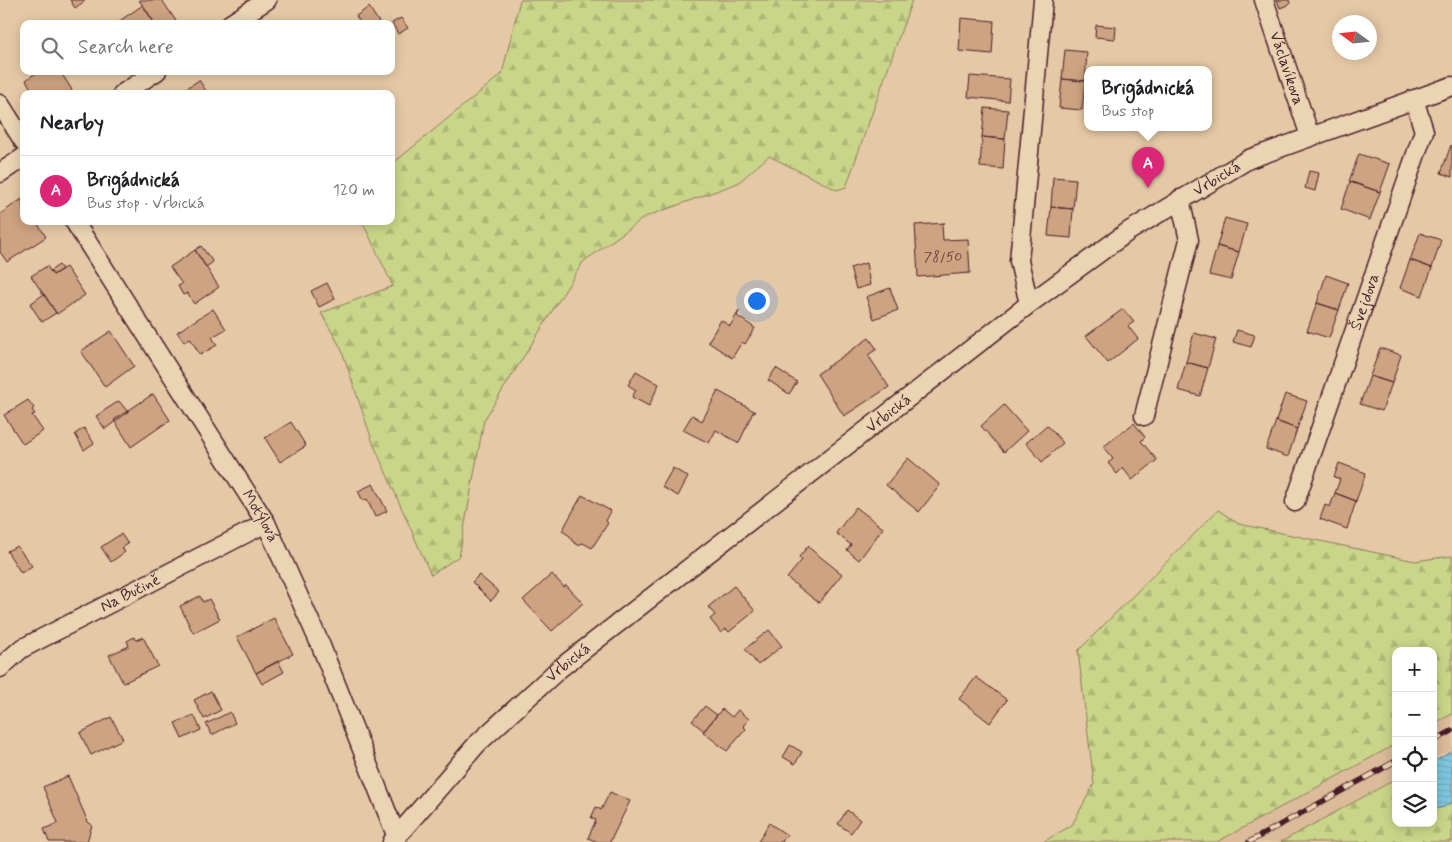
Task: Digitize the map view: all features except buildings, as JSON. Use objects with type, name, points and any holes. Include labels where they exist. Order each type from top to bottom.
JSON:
[{"type":"street","points":[[236,20],[267,0]]},
{"type":"street","points":[[1029,304],[1019,261],[1043,0]]},
{"type":"street","name":"Václavíkova","points":[[1264,0],[1310,136]]},
{"type":"street","points":[[128,90],[150,75]]},
{"type":"street","name":"Vrbická","points":[[394,839],[477,744],[559,669],[1029,304],[1129,231],[1180,198],[1249,159],[1452,86]]},
{"type":"street","name":"Švejdova","points":[[1296,502],[1424,131],[1414,99]]},
{"type":"street","points":[[0,104],[20,136]]},
{"type":"street","points":[[0,173],[20,160]]},
{"type":"street","points":[[1144,416],[1189,240],[1180,198]]},
{"type":"street","name":"Motýlová","points":[[77,225],[266,523],[321,646],[394,839]]},
{"type":"street","name":"Na Bučině","points":[[0,668],[21,649],[266,523]]},
{"type":"shaded area","points":[[1452,714],[1452,749],[1437,757],[1437,737],[1437,722]]},
{"type":"shaded area","points":[[1392,746],[1392,781],[1281,842],[1217,842]]},
{"type":"green space","points":[[520,0],[912,0],[846,187],[837,190],[769,156],[738,183],[645,217],[583,262],[484,420],[459,556],[431,575],[373,443],[341,348],[321,313],[393,286],[364,225],[395,225],[395,162],[502,74]]},
{"type":"green space","points":[[1218,510],[1239,524],[1415,561],[1452,556],[1452,714],[1437,722],[1437,647],[1392,647],[1392,746],[1217,842],[1043,842],[1072,825],[1094,784],[1078,651]]},
{"type":"green space","points":[[1392,781],[1392,827],[1437,827],[1437,808],[1444,807],[1452,802],[1452,842],[1281,842]]},
{"type":"water","points":[[1452,751],[1452,802],[1444,807],[1437,808],[1437,782],[1437,760]]},
{"type":"railway","points":[[1437,739],[1452,731]]},
{"type":"railway","points":[[1249,842],[1392,763]]},
{"type":"place","name":"Brigádnická","points":[[1148,188]]}]
